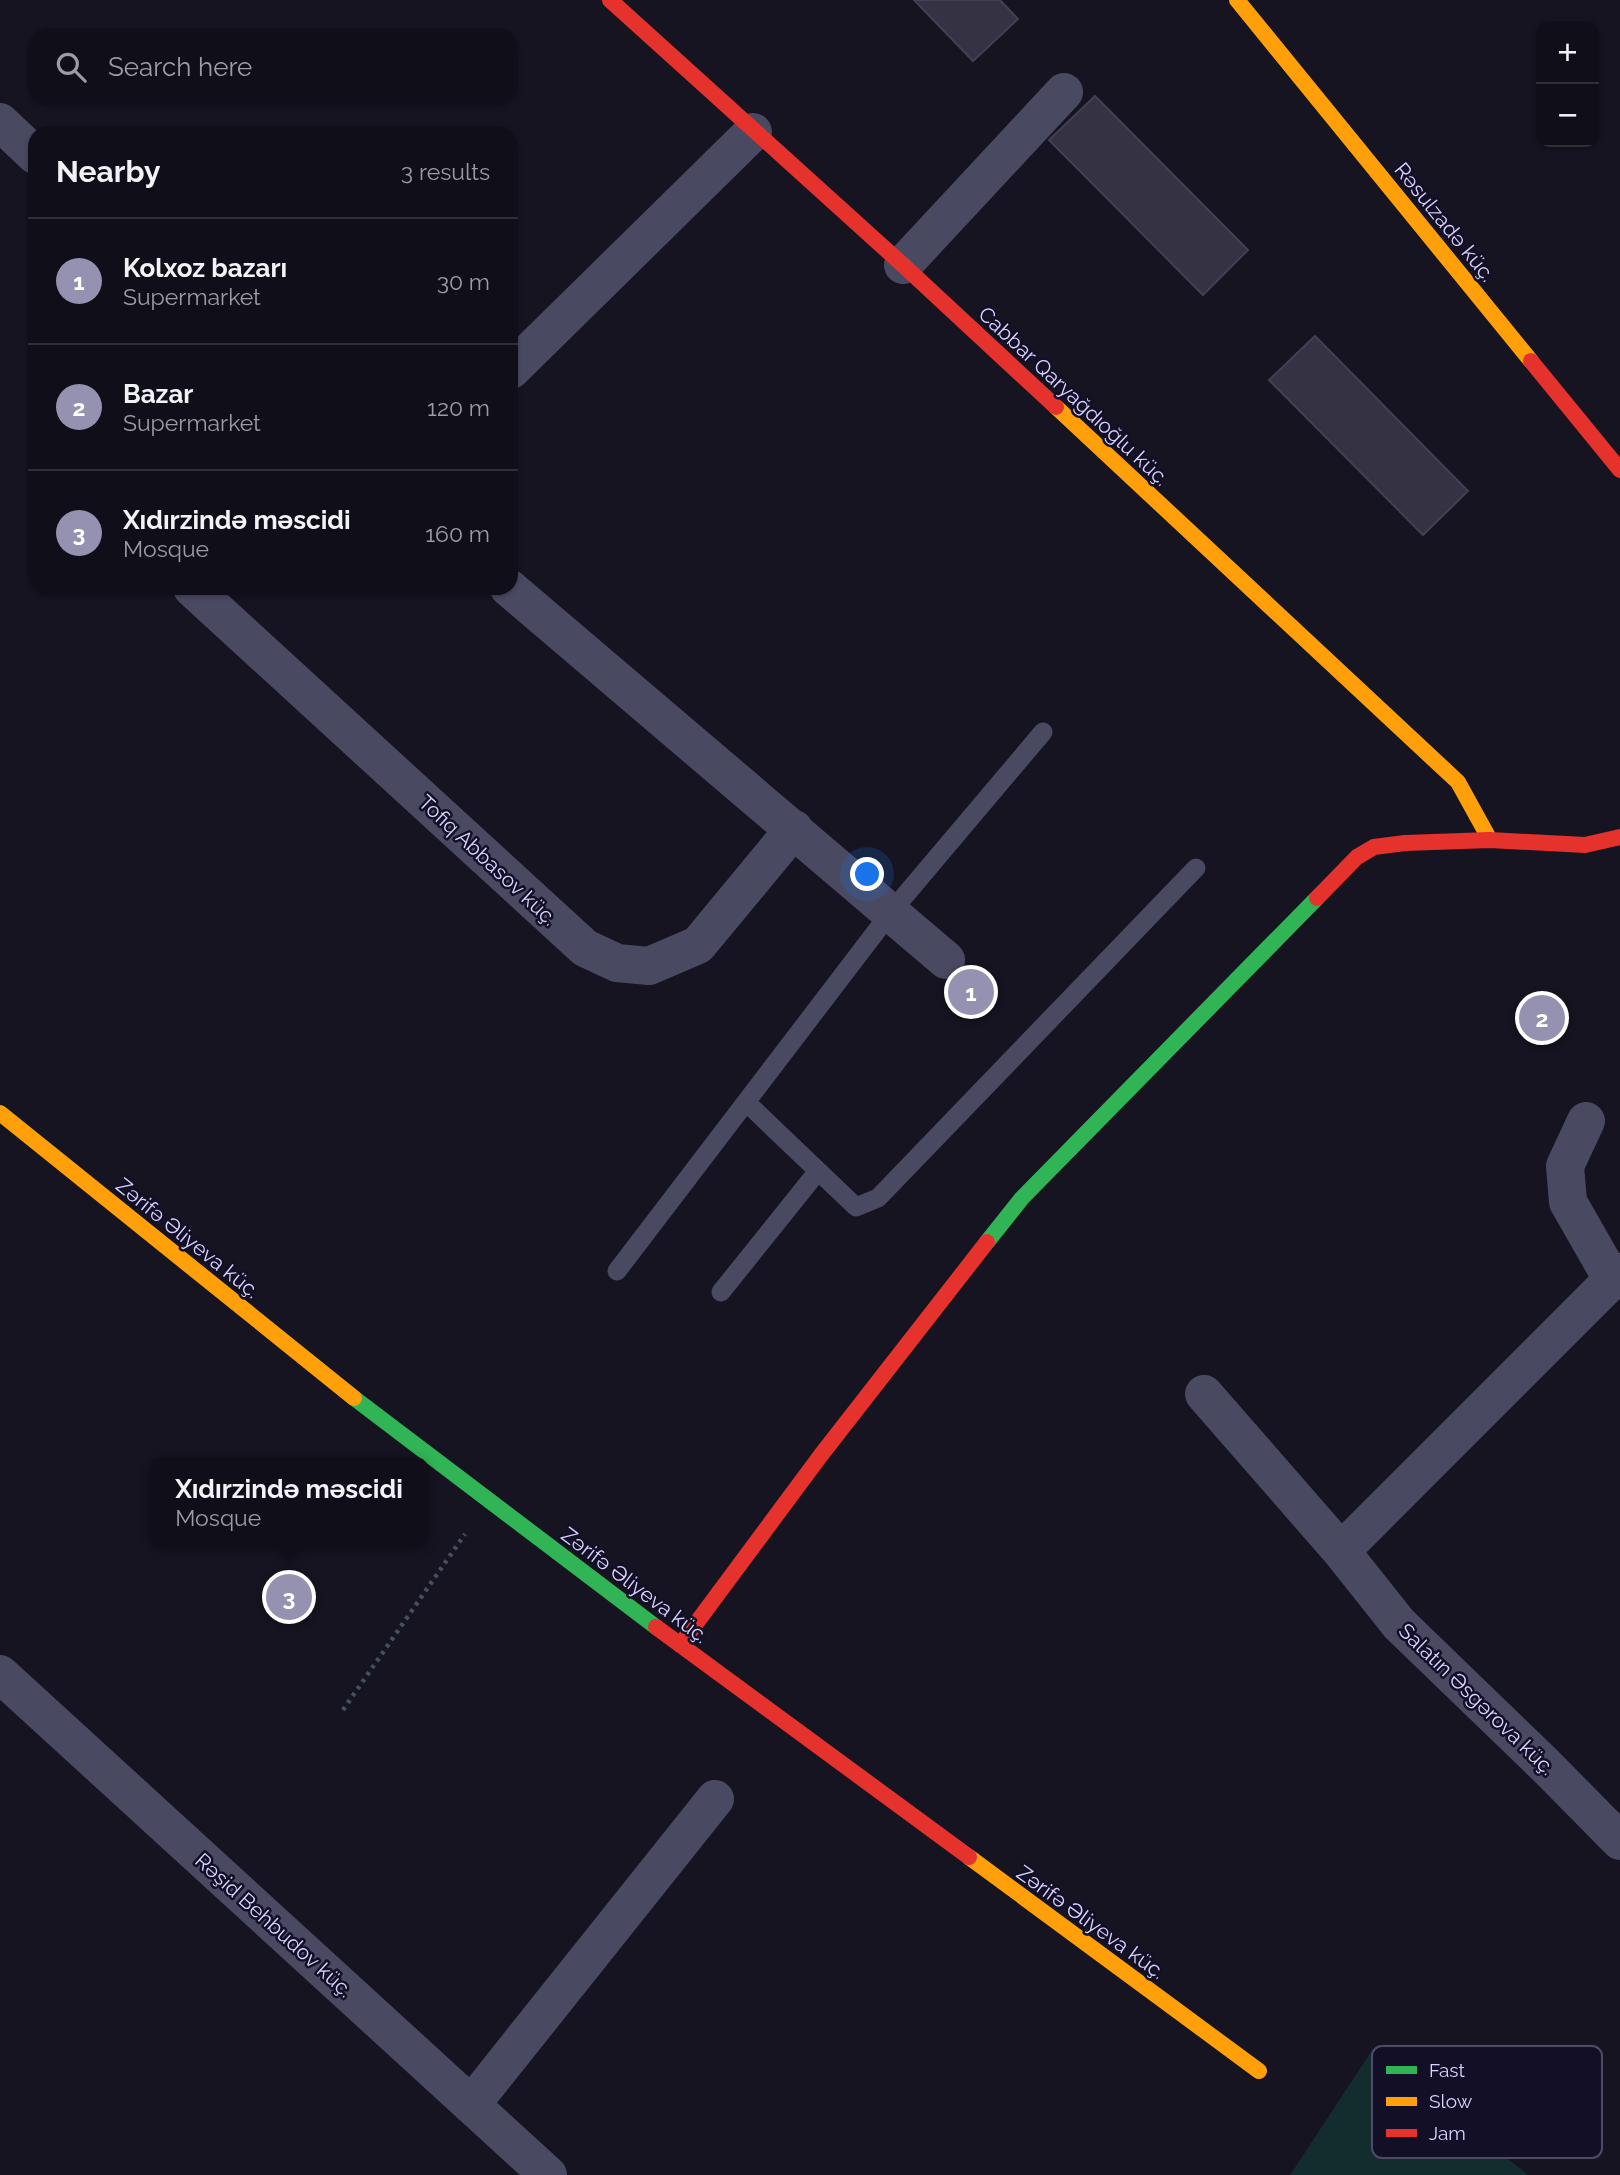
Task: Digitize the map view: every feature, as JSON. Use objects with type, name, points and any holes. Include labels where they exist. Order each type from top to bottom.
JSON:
[{"type":"street","name":"Rəsulzadə küç.","points":[[1237,0],[1620,470]]},
{"type":"street","name":"Cabbar Qaryağdıoğlu küç.","points":[[624,5],[753,132],[902,265],[1458,782],[1490,840]]},
{"type":"street","points":[[902,265],[1064,92]]},
{"type":"street","points":[[0,122],[28,148]]},
{"type":"street","points":[[518,363],[753,132]]},
{"type":"street","name":"Tofiq Abbasov küç.","points":[[200,595],[585,948],[617,963],[649,966],[698,945],[794,829]]},
{"type":"street","points":[[517,595],[946,960]]},
{"type":"street","points":[[680,1645],[821,1455],[1022,1198],[1357,857],[1374,847],[1405,843],[1490,840],[1585,845],[1620,837]]},
{"type":"street","name":"Zərifə Əliyeva küç.","points":[[0,1113],[390,1427],[680,1645],[1259,2071]]},
{"type":"street","points":[[1341,1551],[1616,1275],[1568,1202],[1565,1166],[1586,1121]]},
{"type":"street","name":"Salatın Əsgərova küç.","points":[[1205,1394],[1341,1551],[1399,1624],[1620,1841]]},
{"type":"street","name":"Rəşid Behbudov küç.","points":[[0,1674],[548,2175]]},
{"type":"street","points":[[471,2105],[715,1799]]},
{"type":"lane","points":[[617,1271],[891,912],[1042,732]]},
{"type":"lane","points":[[746,1102],[856,1207],[878,1198],[1196,868]]},
{"type":"lane","points":[[721,1292],[818,1171]]},
{"type":"path","points":[[343,1710],[488,1501]]},
{"type":"green space","points":[[1372,2051],[1372,2158],[1507,2158],[1528,2175],[1290,2175]]},
{"type":"building","points":[[914,0],[1000,0],[1018,19],[973,61]]},
{"type":"building","points":[[1095,96],[1248,250],[1203,295],[1049,140]]},
{"type":"building","points":[[1315,336],[1468,491],[1423,535],[1269,380]]},
{"type":"traffic: fast","points":[[987,1242],[1022,1198],[1317,898]]},
{"type":"traffic: fast","points":[[354,1398],[656,1627]]},
{"type":"traffic: slow","points":[[1237,0],[1531,361]]},
{"type":"traffic: slow","points":[[1056,407],[1458,782],[1490,840]]},
{"type":"traffic: slow","points":[[0,1113],[354,1398]]},
{"type":"traffic: slow","points":[[969,1857],[1259,2071]]},
{"type":"traffic: jam","points":[[610,0],[1056,407]]},
{"type":"traffic: jam","points":[[1531,361],[1620,470]]},
{"type":"traffic: jam","points":[[1317,898],[1357,857],[1374,847],[1405,843],[1490,840],[1585,845],[1620,837]]},
{"type":"traffic: jam","points":[[680,1645],[821,1455],[987,1242]]},
{"type":"traffic: jam","points":[[656,1627],[969,1857]]},
{"type":"place","name":"Kolxoz bazarı","points":[[971,992]]},
{"type":"place","name":"Bazar","points":[[1542,1018]]},
{"type":"place","name":"Xıdırzində məscidi","points":[[289,1597]]}]
